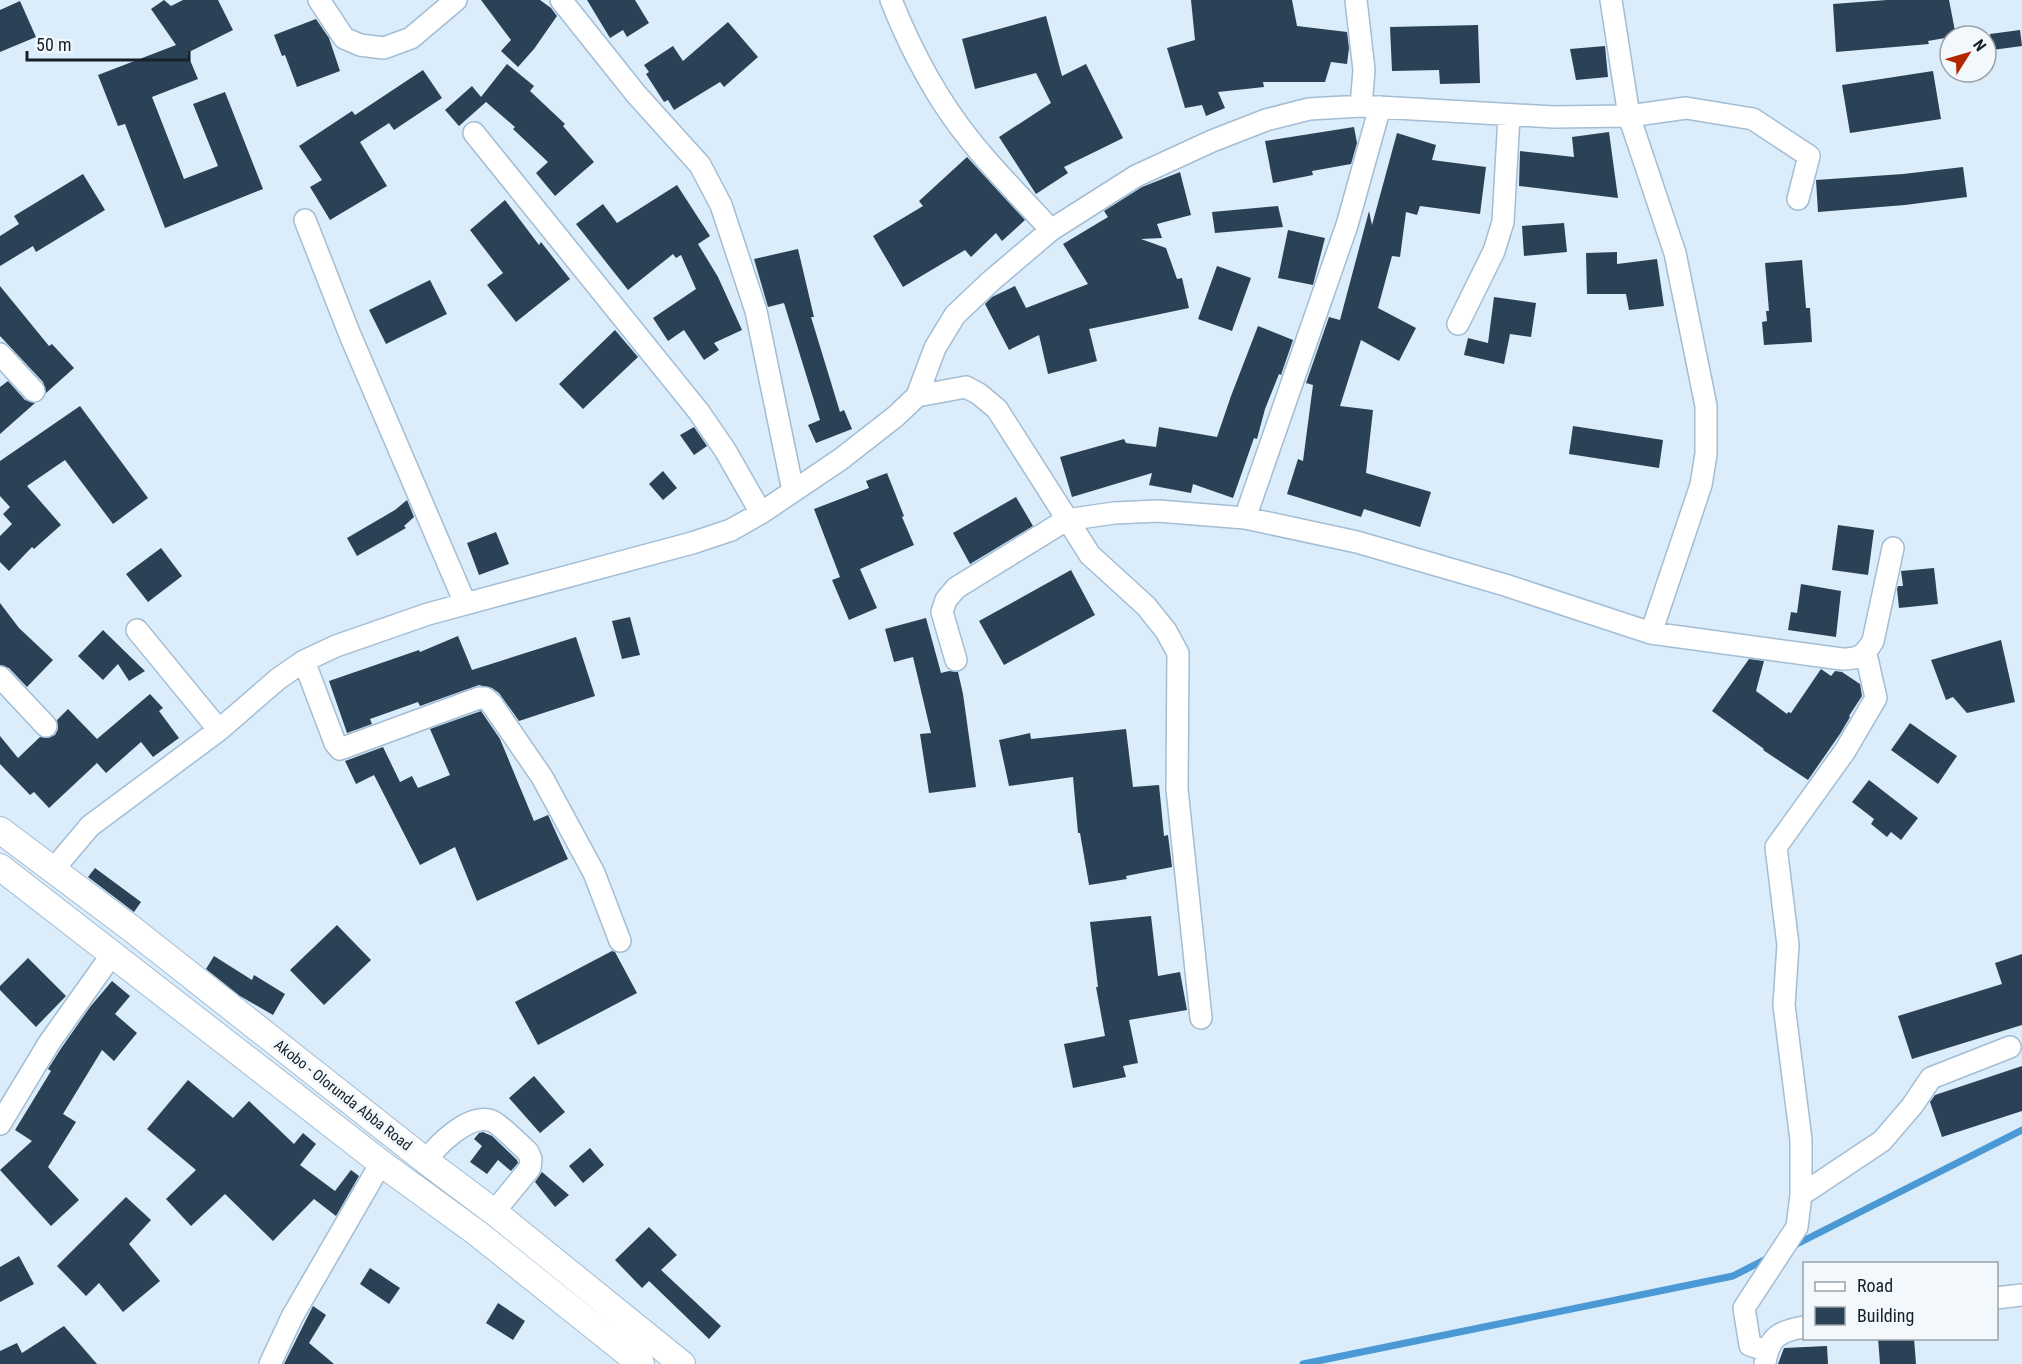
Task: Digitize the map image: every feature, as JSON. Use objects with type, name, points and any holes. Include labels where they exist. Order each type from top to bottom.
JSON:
[{"type":"main road","name":"Akobo - Olorunda Abba Road","points":[[0,831],[132,929],[494,1212],[682,1364]]},
{"type":"main road","name":"Akobo - Olorunda Abba Road","points":[[0,867],[381,1163],[477,1233],[641,1364]]},
{"type":"street","points":[[319,0],[344,38],[360,45],[384,48],[411,38],[456,0]]},
{"type":"street","points":[[561,0],[636,94],[700,165],[721,205],[756,311],[793,491]]},
{"type":"street","points":[[891,0],[908,41],[933,88],[970,140],[1051,230]]},
{"type":"street","points":[[1245,518],[1347,225],[1370,106],[1356,0]]},
{"type":"street","points":[[1611,0],[1629,116],[1675,253],[1706,406],[1706,454],[1701,485],[1651,633]]},
{"type":"street","points":[[52,871],[90,826],[219,730],[278,679],[304,661],[336,646],[465,603],[692,543],[731,530],[761,513],[841,459],[896,416],[917,396],[935,348],[955,315],[1051,230],[1136,176],[1212,141],[1266,120],[1310,110],[1370,106],[1509,116],[1629,116],[1686,108],[1753,120],[1809,156],[1798,199]]},
{"type":"street","points":[[1458,324],[1494,251],[1503,222],[1509,116]]},
{"type":"street","points":[[474,134],[699,412],[725,450],[761,513]]},
{"type":"street","points":[[305,220],[350,335],[465,603]]},
{"type":"street","points":[[0,354],[34,390]]},
{"type":"street","points":[[917,396],[966,387],[997,409],[1090,555],[1146,606],[1166,631],[1178,653],[1177,789],[1201,1018]]},
{"type":"street","points":[[956,660],[942,612],[946,600],[956,588],[1066,520],[1114,513],[1158,511],[1245,518],[1357,542],[1505,585],[1651,633],[1842,659],[1856,659],[1866,654],[1873,641],[1893,548]]},
{"type":"street","points":[[137,630],[219,730]]},
{"type":"street","points":[[1803,1327],[1791,1329],[1775,1336],[1766,1357],[1749,1345],[1744,1308],[1797,1227],[1801,1195],[1801,1140],[1784,1005],[1788,945],[1776,847],[1845,751],[1876,698],[1866,654]]},
{"type":"street","points":[[304,661],[335,743],[340,749],[479,698],[484,698],[491,703],[542,777],[594,873],[620,941]]},
{"type":"street","points":[[0,677],[46,726]]},
{"type":"street","points":[[0,1124],[49,1043],[113,953]]},
{"type":"street","points":[[1801,1195],[1882,1141],[1912,1106],[1931,1078],[2010,1047]]},
{"type":"street","points":[[426,1161],[434,1150],[468,1122],[478,1119],[492,1120],[528,1152],[531,1159],[530,1168],[494,1212]]},
{"type":"street","points":[[270,1364],[292,1317],[381,1163]]},
{"type":"street","points":[[1998,1299],[2022,1295]]},
{"type":"building","points":[[164,0],[171,6],[183,0],[218,0],[233,30],[187,53],[198,79],[152,97],[184,179],[218,166],[193,104],[225,92],[263,189],[165,228],[125,124],[118,126],[98,75],[176,45],[151,9]]},
{"type":"building","points":[[481,0],[540,0],[557,16],[518,67],[501,51],[511,40]]},
{"type":"building","points":[[587,0],[635,0],[649,23],[627,37],[623,30],[610,38]]},
{"type":"building","points":[[1191,0],[1292,0],[1297,26],[1347,32],[1349,48],[1347,64],[1331,62],[1325,82],[1263,82],[1264,87],[1218,92],[1225,108],[1206,116],[1202,105],[1185,108],[1167,48],[1195,40]]},
{"type":"building","points":[[1887,0],[1949,0],[1954,24],[1938,24],[1938,39],[1928,41],[1929,44],[1836,52],[1833,4]]},
{"type":"building","points":[[20,1],[36,37],[0,52],[0,10]]},
{"type":"building","points":[[1046,16],[1062,76],[1086,64],[1123,138],[1064,167],[1068,173],[1036,194],[999,137],[1051,103],[1036,73],[975,89],[962,39]]},
{"type":"building","points":[[316,19],[329,38],[340,71],[297,87],[285,55],[282,56],[274,35]]},
{"type":"building","points":[[728,22],[758,57],[724,87],[720,82],[674,110],[668,100],[664,102],[646,74],[649,72],[644,65],[673,46],[683,61]]},
{"type":"building","points":[[1478,25],[1480,83],[1440,84],[1439,70],[1392,71],[1390,27]]},
{"type":"building","points":[[2020,30],[2022,46],[1998,49],[1998,33]]},
{"type":"building","points":[[1605,46],[1608,77],[1576,80],[1570,49]]},
{"type":"building","points":[[507,64],[534,86],[530,91],[565,124],[563,126],[594,162],[555,196],[536,173],[548,162],[513,129],[515,127],[486,102],[459,126],[445,110],[472,86],[481,97]]},
{"type":"building","points":[[423,70],[442,98],[394,130],[389,123],[360,142],[387,186],[330,220],[310,187],[322,180],[299,146],[352,111],[355,115]]},
{"type":"building","points":[[1933,71],[1941,119],[1850,133],[1842,85]]},
{"type":"building","points":[[1354,127],[1357,143],[1351,164],[1312,171],[1313,175],[1273,183],[1265,141]]},
{"type":"building","points":[[1609,132],[1618,198],[1519,186],[1520,151],[1574,157],[1572,137]]},
{"type":"building","points":[[1397,133],[1436,145],[1432,160],[1486,167],[1480,214],[1420,206],[1417,215],[1406,212],[1400,257],[1392,256],[1378,308],[1416,328],[1399,361],[1361,340],[1340,406],[1373,410],[1366,473],[1431,492],[1420,527],[1364,509],[1361,517],[1287,494],[1298,459],[1303,461],[1313,385],[1306,383],[1329,317],[1340,320],[1369,211],[1372,225]]},
{"type":"building","points":[[967,157],[1025,220],[1002,241],[996,233],[971,257],[965,250],[903,287],[873,236],[923,206],[919,201]]},
{"type":"building","points":[[1963,167],[1967,197],[1818,212],[1816,180]]},
{"type":"building","points":[[1180,172],[1191,215],[1157,224],[1162,238],[1141,239],[1166,248],[1177,279],[1182,278],[1189,308],[1089,329],[1097,361],[1048,374],[1039,335],[1009,350],[985,304],[992,297],[1015,286],[1026,308],[1088,284],[1063,244],[1108,217],[1104,211],[1142,187]]},
{"type":"building","points":[[83,174],[105,210],[36,252],[33,246],[0,266],[0,236],[19,224],[14,216]]},
{"type":"building","points":[[677,185],[710,236],[698,244],[718,277],[742,330],[714,343],[719,350],[704,360],[684,330],[668,341],[653,318],[696,289],[681,255],[676,258],[673,254],[628,290],[576,224],[603,204],[617,223]]},
{"type":"building","points":[[505,200],[539,245],[541,242],[570,279],[516,322],[487,285],[503,273],[470,230]]},
{"type":"building","points":[[1278,206],[1283,227],[1215,233],[1212,212]]},
{"type":"building","points":[[1564,223],[1567,252],[1524,256],[1522,226]]},
{"type":"building","points":[[1288,230],[1325,238],[1313,285],[1278,278]]},
{"type":"building","points":[[798,249],[814,317],[811,317],[840,412],[844,410],[852,429],[816,443],[808,425],[820,420],[784,303],[768,307],[754,259]]},
{"type":"building","points":[[1617,252],[1617,264],[1657,259],[1664,306],[1629,310],[1626,294],[1587,294],[1586,253]]},
{"type":"building","points":[[1802,260],[1806,308],[1810,308],[1812,342],[1764,345],[1762,322],[1767,321],[1766,311],[1769,311],[1765,263]]},
{"type":"building","points":[[1217,266],[1251,278],[1232,331],[1198,319]]},
{"type":"building","points":[[430,280],[447,314],[386,344],[369,310]]},
{"type":"building","points":[[0,286],[49,346],[52,344],[74,368],[46,393],[43,382],[0,336]]},
{"type":"building","points":[[1494,297],[1536,303],[1531,337],[1510,334],[1504,364],[1464,355],[1468,338],[1488,343]]},
{"type":"building","points":[[1258,326],[1293,340],[1233,498],[1193,484],[1191,493],[1149,485],[1152,473],[1072,497],[1060,457],[1124,439],[1126,443],[1156,447],[1159,427],[1217,437]]},
{"type":"building","points":[[615,330],[638,357],[583,409],[559,384]]},
{"type":"building","points":[[8,381],[25,400],[35,403],[0,434],[0,387]]},
{"type":"building","points":[[80,406],[148,498],[113,524],[65,460],[27,486],[61,525],[34,549],[32,547],[9,571],[0,562],[0,536],[12,524],[3,514],[10,507],[0,496],[0,461]]},
{"type":"building","points":[[1573,426],[1663,440],[1659,468],[1569,454]]},
{"type":"building","points":[[694,427],[707,446],[694,455],[680,435]]},
{"type":"building","points":[[663,471],[677,488],[663,500],[649,484]]},
{"type":"building","points":[[887,473],[914,545],[860,569],[877,608],[849,620],[832,580],[840,577],[814,509],[869,488],[866,481]]},
{"type":"building","points":[[1016,497],[1033,526],[970,564],[953,533]]},
{"type":"building","points":[[407,500],[414,517],[404,526],[406,528],[357,556],[347,538],[395,510]]},
{"type":"building","points":[[1838,525],[1874,530],[1868,575],[1832,570]]},
{"type":"building","points":[[496,532],[509,564],[479,575],[467,543]]},
{"type":"building","points":[[161,548],[182,576],[148,602],[126,574]]},
{"type":"building","points":[[1934,568],[1938,604],[1899,608],[1897,589],[1898,586],[1903,586],[1901,571]]},
{"type":"building","points":[[1071,570],[1095,615],[1004,665],[979,621]]},
{"type":"building","points":[[1801,584],[1841,591],[1836,637],[1788,630],[1791,612],[1797,613]]},
{"type":"building","points":[[0,603],[19,628],[53,660],[27,687],[9,668],[0,665]]},
{"type":"building","points":[[630,617],[640,655],[622,659],[612,621]]},
{"type":"building","points":[[926,618],[941,673],[958,672],[976,787],[929,793],[920,734],[931,733],[913,657],[894,662],[885,629]]},
{"type":"building","points":[[103,630],[145,671],[129,681],[118,664],[103,680],[78,656]]},
{"type":"building","points":[[458,636],[472,670],[576,637],[595,696],[519,721],[499,693],[492,688],[479,685],[420,706],[418,702],[370,719],[372,724],[347,733],[329,681],[419,650],[420,652]]},
{"type":"building","points":[[2001,640],[2015,702],[1967,713],[1953,697],[1946,700],[1931,660]]},
{"type":"building","points":[[1749,659],[1764,661],[1756,691],[1787,714],[1791,713],[1821,669],[1831,676],[1835,671],[1842,672],[1860,684],[1862,696],[1840,734],[1808,780],[1763,750],[1712,711]]},
{"type":"building","points":[[150,694],[163,708],[159,711],[179,738],[153,757],[141,742],[106,773],[97,763],[49,808],[34,792],[30,795],[0,764],[0,736],[18,758],[40,737],[48,738],[55,735],[58,729],[57,720],[68,709],[97,739]]},
{"type":"building","points":[[481,711],[500,739],[534,821],[548,815],[568,859],[477,901],[455,847],[420,865],[374,775],[356,784],[345,761],[383,747],[400,782],[412,776],[418,788],[450,775],[430,729]]},
{"type":"building","points":[[1910,723],[1957,756],[1938,784],[1891,750]]},
{"type":"building","points":[[1126,729],[1133,787],[1159,785],[1164,836],[1168,835],[1172,867],[1126,876],[1127,879],[1089,885],[1080,833],[1078,833],[1073,777],[1009,786],[999,740],[1030,733],[1031,739]]},
{"type":"building","points":[[1869,780],[1918,818],[1901,840],[1891,832],[1887,837],[1871,824],[1874,819],[1852,802]]},
{"type":"building","points":[[95,868],[141,902],[134,912],[88,877]]},
{"type":"building","points":[[1151,916],[1158,976],[1180,972],[1187,1010],[1129,1020],[1138,1063],[1123,1066],[1126,1077],[1073,1088],[1064,1044],[1105,1036],[1096,987],[1098,987],[1090,922]]},
{"type":"building","points":[[337,925],[371,960],[324,1005],[290,970]]},
{"type":"building","points":[[612,951],[615,952],[637,993],[538,1045],[515,1002]]},
{"type":"building","points":[[2022,954],[2022,1025],[1912,1059],[1898,1016],[2002,984],[1995,963]]},
{"type":"building","points":[[214,956],[252,980],[254,975],[285,994],[273,1015],[240,996],[206,969]]},
{"type":"building","points":[[28,958],[66,996],[36,1027],[0,990],[0,986]]},
{"type":"building","points":[[112,981],[130,996],[115,1014],[137,1033],[114,1061],[102,1050],[63,1114],[76,1122],[48,1167],[79,1200],[51,1226],[0,1170],[32,1141],[15,1130],[51,1071],[48,1069],[60,1050],[90,1007]]},
{"type":"building","points":[[2022,1066],[2022,1111],[1942,1137],[1930,1102],[1935,1095]]},
{"type":"building","points":[[534,1076],[565,1112],[540,1133],[509,1098]]},
{"type":"building","points":[[188,1080],[233,1118],[249,1101],[294,1144],[303,1133],[316,1144],[300,1165],[335,1191],[351,1170],[359,1176],[336,1216],[314,1199],[273,1241],[225,1194],[191,1226],[166,1199],[196,1170],[147,1129]]},
{"type":"building","points":[[483,1132],[492,1136],[517,1160],[518,1163],[511,1171],[498,1160],[487,1174],[470,1162],[482,1146],[474,1139]]},
{"type":"building","points":[[590,1148],[604,1165],[583,1183],[569,1166]]},
{"type":"building","points":[[542,1172],[569,1195],[555,1207],[535,1182]]},
{"type":"building","points":[[126,1197],[151,1220],[129,1244],[160,1281],[123,1312],[99,1283],[86,1296],[57,1266]]},
{"type":"building","points":[[649,1227],[677,1255],[661,1270],[721,1326],[709,1339],[649,1281],[642,1288],[615,1260]]},
{"type":"building","points":[[19,1256],[34,1284],[0,1302],[0,1267]]},
{"type":"building","points":[[370,1268],[400,1288],[389,1304],[360,1284]]},
{"type":"building","points":[[498,1303],[525,1321],[513,1340],[486,1323]]},
{"type":"building","points":[[313,1306],[326,1315],[309,1343],[334,1364],[284,1364]]},
{"type":"building","points":[[64,1326],[97,1364],[0,1364],[0,1351],[17,1343],[22,1353]]},
{"type":"building","points":[[1878,1340],[1914,1340],[1916,1364],[1880,1364]]},
{"type":"building","points":[[1827,1346],[1828,1364],[1778,1364],[1784,1348]]},
{"type":"waterway","points":[[1791,1247],[2022,1130]]},
{"type":"waterway","points":[[1303,1364],[1733,1276],[1768,1258]]}]
